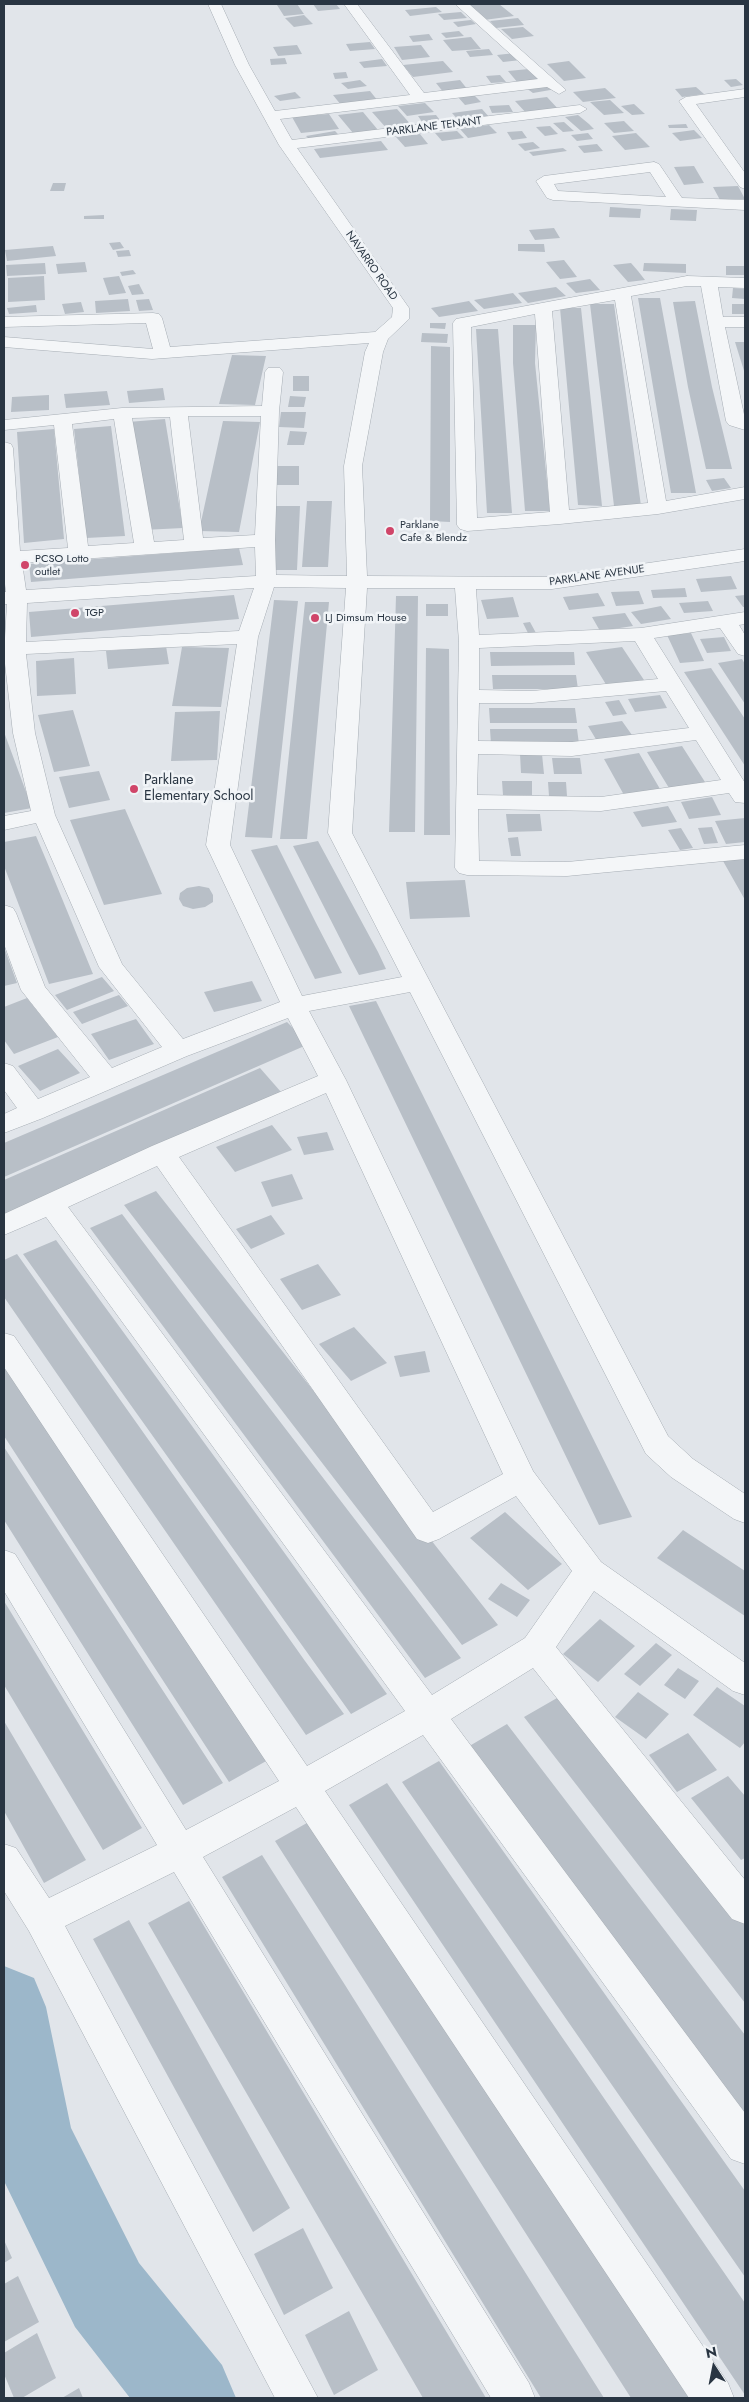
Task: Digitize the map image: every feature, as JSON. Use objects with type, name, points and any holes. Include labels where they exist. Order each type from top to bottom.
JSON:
[{"type":"street","name":"NAVARRO ROAD","points":[[214,4],[242,65],[287,146],[401,308],[400,319],[380,337]]},
{"type":"street","points":[[350,4],[420,98]]},
{"type":"street","points":[[461,4],[550,82]]},
{"type":"street","points":[[271,116],[550,82]]},
{"type":"street","name":"PARKLANE TENANT","points":[[287,146],[580,109],[550,82]]},
{"type":"street","points":[[745,93],[686,101],[745,184]]},
{"type":"street","points":[[677,202],[654,167],[544,182],[553,195],[745,206]]},
{"type":"street","points":[[745,283],[687,281],[462,323],[467,525],[658,508],[745,493]]},
{"type":"street","points":[[708,281],[735,421],[745,425]]},
{"type":"street","points":[[622,293],[658,508]]},
{"type":"street","points":[[543,307],[560,518]]},
{"type":"street","points":[[4,322],[153,318],[163,353]]},
{"type":"street","points":[[715,322],[745,322]]},
{"type":"street","points":[[4,342],[152,354],[380,337],[374,352],[353,466],[357,582],[340,833],[657,1445],[682,1468],[745,1510]]},
{"type":"street","points":[[274,372],[270,412],[265,540],[266,580],[248,637],[218,845],[294,1006],[333,1080],[521,1479],[590,1572],[745,1681]]},
{"type":"street","points":[[4,425],[122,414],[178,411],[270,412]]},
{"type":"street","points":[[178,411],[194,544]]},
{"type":"street","points":[[122,414],[145,548]]},
{"type":"street","points":[[62,419],[79,553]]},
{"type":"street","points":[[4,448],[10,597],[9,648],[24,733],[44,815],[111,967],[178,1050]]},
{"type":"street","points":[[7,558],[265,540]]},
{"type":"street","name":"PARKLANE AVENUE","points":[[10,597],[266,580],[465,583],[552,582],[745,555]]},
{"type":"street","points":[[465,583],[469,642],[466,802],[467,868],[567,869],[745,852]]},
{"type":"street","points":[[469,642],[641,634],[735,619],[745,650]]},
{"type":"street","points":[[466,802],[601,804],[740,792],[641,634]]},
{"type":"street","points":[[9,648],[248,637]]},
{"type":"street","points":[[468,696],[532,697],[672,684]]},
{"type":"street","points":[[467,747],[572,748],[702,733]]},
{"type":"street","points":[[4,823],[44,815]]},
{"type":"street","points":[[4,913],[34,990],[107,1080]]},
{"type":"street","points":[[4,1124],[178,1050],[294,1006],[417,982]]},
{"type":"street","points":[[4,1072],[34,1112]]},
{"type":"street","points":[[4,1225],[162,1153],[333,1080]]},
{"type":"street","points":[[162,1153],[428,1530],[521,1479]]},
{"type":"street","points":[[51,1204],[745,2145]]},
{"type":"street","points":[[4,1344],[713,2398]]},
{"type":"street","points":[[4,1563],[514,2398]]},
{"type":"street","points":[[42,1919],[179,1852],[301,1787],[428,1715],[537,1648],[590,1572]]},
{"type":"street","points":[[537,1648],[745,1907]]},
{"type":"street","points":[[4,1860],[42,1919],[297,2398]]},
{"type":"building","points":[[297,4],[304,14],[284,16],[277,5]]},
{"type":"building","points":[[313,4],[336,4],[340,9],[318,11]]},
{"type":"building","points":[[464,4],[499,4],[514,16],[484,20]]},
{"type":"building","points":[[436,7],[442,12],[410,16],[405,10]]},
{"type":"building","points":[[461,12],[467,18],[444,20],[438,14]]},
{"type":"building","points":[[304,15],[313,24],[294,27],[285,18]]},
{"type":"building","points":[[518,18],[524,25],[496,28],[490,21]]},
{"type":"building","points":[[471,20],[476,24],[458,27],[453,22]]},
{"type":"building","points":[[523,27],[534,36],[512,39],[501,29]]},
{"type":"building","points":[[459,31],[464,36],[446,38],[441,33]]},
{"type":"building","points":[[429,34],[433,40],[413,42],[409,36]]},
{"type":"building","points":[[471,37],[481,49],[452,51],[443,40]]},
{"type":"building","points":[[370,42],[375,49],[350,51],[346,44]]},
{"type":"building","points":[[297,45],[302,54],[278,56],[273,47]]},
{"type":"building","points":[[421,45],[430,57],[402,60],[394,47]]},
{"type":"building","points":[[489,49],[493,55],[470,57],[466,51]]},
{"type":"building","points":[[515,53],[521,60],[503,62],[497,55]]},
{"type":"building","points":[[285,58],[287,64],[271,65],[270,59]]},
{"type":"building","points":[[382,59],[387,66],[364,68],[359,62]]},
{"type":"building","points":[[443,61],[453,72],[413,77],[403,65]]},
{"type":"building","points":[[569,61],[586,78],[564,81],[547,64]]},
{"type":"building","points":[[529,69],[540,80],[518,83],[508,71]]},
{"type":"building","points":[[346,72],[348,78],[335,79],[333,73]]},
{"type":"building","points":[[500,75],[506,82],[491,83],[486,76]]},
{"type":"building","points":[[736,79],[743,85],[731,87],[724,80]]},
{"type":"building","points":[[360,80],[367,86],[348,89],[341,83]]},
{"type":"building","points":[[460,80],[468,90],[444,93],[436,83]]},
{"type":"building","points":[[548,84],[556,89],[533,93],[526,88]]},
{"type":"building","points":[[696,87],[704,94],[682,97],[675,89]]},
{"type":"building","points":[[605,88],[616,98],[583,102],[573,92]]},
{"type":"building","points":[[370,91],[378,101],[341,105],[333,95]]},
{"type":"building","points":[[295,92],[301,98],[280,101],[274,96]]},
{"type":"building","points":[[473,94],[481,102],[465,105],[457,96]]},
{"type":"building","points":[[547,97],[560,111],[528,115],[515,101]]},
{"type":"building","points":[[610,100],[624,113],[604,115],[590,102]]},
{"type":"building","points":[[425,103],[434,112],[407,116],[398,106]]},
{"type":"building","points":[[634,104],[645,114],[632,115],[621,106]]},
{"type":"building","points":[[509,105],[513,112],[492,113],[489,106]]},
{"type":"building","points":[[397,109],[413,127],[388,130],[372,112]]},
{"type":"building","points":[[482,109],[490,118],[460,122],[452,113]]},
{"type":"building","points":[[363,112],[378,130],[353,133],[338,115]]},
{"type":"building","points":[[329,114],[339,129],[301,133],[292,117]]},
{"type":"building","points":[[436,115],[443,124],[425,126],[418,116]]},
{"type":"building","points":[[578,115],[594,129],[581,131],[565,117]]},
{"type":"building","points":[[624,121],[634,131],[614,133],[604,123]]},
{"type":"building","points":[[564,122],[574,131],[563,132],[553,123]]},
{"type":"building","points":[[686,124],[688,128],[669,128],[668,125]]},
{"type":"building","points":[[489,125],[497,133],[468,138],[460,129]]},
{"type":"building","points":[[550,126],[558,134],[545,136],[536,127]]},
{"type":"building","points":[[694,130],[702,138],[680,141],[672,133]]},
{"type":"building","points":[[335,131],[341,137],[312,142],[306,136]]},
{"type":"building","points":[[457,131],[464,138],[442,141],[435,133]]},
{"type":"building","points":[[522,131],[527,138],[512,140],[507,132]]},
{"type":"building","points":[[588,133],[593,139],[577,141],[571,135]]},
{"type":"building","points":[[636,133],[650,147],[625,150],[612,136]]},
{"type":"building","points":[[420,134],[428,144],[405,147],[396,137]]},
{"type":"building","points":[[381,141],[388,150],[320,158],[314,149]]},
{"type":"building","points":[[533,142],[540,148],[525,151],[518,144]]},
{"type":"building","points":[[597,144],[603,151],[584,153],[578,146]]},
{"type":"building","points":[[563,148],[567,151],[533,156],[529,152]]},
{"type":"building","points":[[694,166],[704,183],[684,185],[674,167]]},
{"type":"building","points":[[53,183],[66,183],[64,191],[50,191]]},
{"type":"building","points":[[738,186],[745,199],[720,200],[713,187]]},
{"type":"building","points":[[610,207],[641,209],[640,218],[609,217]]},
{"type":"building","points":[[671,209],[697,210],[696,221],[670,220]]},
{"type":"building","points":[[104,215],[104,219],[84,219],[84,216]]},
{"type":"building","points":[[554,228],[560,238],[535,240],[529,230]]},
{"type":"building","points":[[120,242],[124,248],[113,250],[109,243]]},
{"type":"building","points":[[518,244],[544,244],[545,252],[518,251]]},
{"type":"building","points":[[53,246],[56,256],[7,261],[5,250]]},
{"type":"building","points":[[129,250],[131,256],[118,257],[116,251]]},
{"type":"building","points":[[564,260],[577,277],[560,279],[546,262]]},
{"type":"building","points":[[85,262],[87,272],[58,274],[56,264]]},
{"type":"building","points":[[45,263],[46,274],[7,276],[6,265]]},
{"type":"building","points":[[631,263],[645,280],[628,282],[613,265]]},
{"type":"building","points":[[644,263],[686,264],[686,273],[643,271]]},
{"type":"building","points":[[726,266],[745,266],[745,275],[726,275]]},
{"type":"building","points":[[133,270],[136,274],[122,276],[120,272]]},
{"type":"building","points":[[44,276],[45,300],[8,302],[8,278]]},
{"type":"building","points":[[119,276],[126,293],[109,295],[103,278]]},
{"type":"building","points":[[590,279],[600,290],[576,293],[566,283]]},
{"type":"building","points":[[139,284],[144,294],[132,295],[128,286]]},
{"type":"building","points":[[556,287],[566,296],[528,303],[518,293]]},
{"type":"building","points":[[733,288],[745,289],[745,299],[732,298]]},
{"type":"building","points":[[513,293],[522,303],[484,309],[474,300]]},
{"type":"building","points":[[638,298],[660,298],[696,493],[671,493]]},
{"type":"building","points":[[128,299],[130,311],[96,313],[95,301]]},
{"type":"building","points":[[149,299],[153,310],[139,311],[136,300]]},
{"type":"building","points":[[469,301],[478,311],[439,317],[431,308]]},
{"type":"building","points":[[695,301],[712,387],[732,469],[706,469],[688,387],[673,302]]},
{"type":"building","points":[[81,302],[84,312],[65,314],[62,304]]},
{"type":"building","points":[[590,304],[614,304],[641,506],[614,506]]},
{"type":"building","points":[[732,304],[745,304],[745,314],[732,314]]},
{"type":"building","points":[[36,305],[37,312],[9,314],[7,308]]},
{"type":"building","points":[[560,308],[581,308],[602,506],[578,505]]},
{"type":"building","points":[[430,323],[446,323],[445,329],[430,328]]},
{"type":"building","points":[[513,325],[536,325],[535,363],[550,511],[525,511],[513,363]]},
{"type":"building","points":[[476,329],[498,329],[512,513],[487,513]]},
{"type":"building","points":[[422,333],[448,334],[447,343],[421,342]]},
{"type":"building","points":[[735,342],[745,342],[745,374]]},
{"type":"building","points":[[431,346],[450,347],[450,522],[430,521]]},
{"type":"building","points":[[232,355],[266,356],[255,405],[219,404]]},
{"type":"building","points":[[293,376],[309,376],[309,391],[293,391]]},
{"type":"building","points":[[163,388],[165,400],[129,403],[127,391]]},
{"type":"building","points":[[107,391],[110,405],[66,408],[64,394]]},
{"type":"building","points":[[49,395],[49,410],[11,412],[12,397]]},
{"type":"building","points":[[290,396],[306,397],[304,407],[288,407]]},
{"type":"building","points":[[281,412],[306,412],[304,428],[279,427]]},
{"type":"building","points":[[165,419],[183,528],[143,530],[128,422]]},
{"type":"building","points":[[223,421],[260,422],[239,532],[199,531]]},
{"type":"building","points":[[111,426],[125,536],[86,538],[74,429]]},
{"type":"building","points":[[54,429],[64,539],[24,543],[17,432]]},
{"type":"building","points":[[290,431],[307,432],[304,445],[287,445]]},
{"type":"building","points":[[277,466],[299,466],[299,485],[277,485]]},
{"type":"building","points":[[724,478],[731,488],[712,491],[706,480]]},
{"type":"building","points":[[307,501],[332,501],[328,567],[302,567]]},
{"type":"building","points":[[276,506],[300,506],[297,570],[271,570]]},
{"type":"building","points":[[239,548],[243,565],[31,582],[29,564]]},
{"type":"building","points":[[731,576],[737,589],[701,592],[696,579]]},
{"type":"building","points":[[685,588],[687,597],[653,598],[651,590]]},
{"type":"building","points":[[639,591],[644,604],[616,606],[611,592]]},
{"type":"building","points":[[598,593],[605,606],[569,610],[563,597]]},
{"type":"building","points":[[234,595],[239,619],[31,637],[29,612]]},
{"type":"building","points":[[745,595],[745,607],[743,607],[735,596]]},
{"type":"building","points":[[396,596],[418,596],[415,832],[389,832]]},
{"type":"building","points":[[513,597],[519,617],[487,619],[481,600]]},
{"type":"building","points":[[274,600],[298,601],[272,838],[245,837]]},
{"type":"building","points":[[708,601],[713,611],[684,613],[679,603]]},
{"type":"building","points":[[305,602],[329,602],[307,839],[280,839]]},
{"type":"building","points":[[426,604],[448,604],[448,616],[426,616]]},
{"type":"building","points":[[661,606],[671,619],[641,624],[631,612]]},
{"type":"building","points":[[625,613],[633,626],[600,631],[592,617]]},
{"type":"building","points":[[530,622],[536,633],[529,635],[523,623]]},
{"type":"building","points":[[691,633],[704,661],[680,663],[667,635]]},
{"type":"building","points":[[724,637],[731,651],[707,653],[700,639]]},
{"type":"building","points":[[166,646],[169,664],[108,669],[106,651]]},
{"type":"building","points":[[182,647],[229,648],[221,707],[172,706]]},
{"type":"building","points":[[622,647],[644,680],[607,686],[586,652]]},
{"type":"building","points":[[426,648],[449,649],[450,835],[424,835]]},
{"type":"building","points":[[490,652],[574,652],[575,665],[491,666]]},
{"type":"building","points":[[74,658],[76,694],[37,696],[36,661]]},
{"type":"building","points":[[742,659],[745,664],[745,704],[718,663]]},
{"type":"building","points":[[711,668],[745,719],[745,766],[684,672]]},
{"type":"building","points":[[492,675],[576,675],[578,689],[493,689]]},
{"type":"building","points":[[660,695],[667,708],[635,712],[628,699]]},
{"type":"building","points":[[619,700],[627,714],[613,716],[605,702]]},
{"type":"building","points":[[489,708],[575,708],[577,723],[490,723]]},
{"type":"building","points":[[73,710],[90,766],[54,772],[38,715]]},
{"type":"building","points":[[220,711],[217,760],[171,761],[175,712]]},
{"type":"building","points":[[622,721],[632,735],[597,741],[588,726]]},
{"type":"building","points":[[490,729],[577,729],[579,744],[491,744]]},
{"type":"building","points":[[4,732],[32,808],[4,813]]},
{"type":"building","points":[[682,746],[705,782],[669,788],[647,752]]},
{"type":"building","points":[[639,753],[660,789],[624,795],[604,759]]},
{"type":"building","points":[[520,754],[542,754],[544,774],[521,773]]},
{"type":"building","points":[[552,758],[580,758],[582,774],[554,774]]},
{"type":"building","points":[[99,771],[110,800],[69,808],[59,777]]},
{"type":"building","points":[[502,781],[532,781],[532,795],[503,795]]},
{"type":"building","points":[[548,782],[566,782],[567,796],[549,796]]},
{"type":"building","points":[[712,797],[721,815],[689,819],[681,802]]},
{"type":"building","points":[[668,806],[677,822],[642,827],[633,812]]},
{"type":"building","points":[[125,809],[162,894],[104,905],[70,820]]},
{"type":"building","points":[[506,814],[540,814],[542,831],[508,832]]},
{"type":"building","points":[[745,818],[745,842],[726,844],[715,821]]},
{"type":"building","points":[[712,827],[718,843],[704,844],[698,828]]},
{"type":"building","points":[[681,828],[693,848],[680,850],[668,830]]},
{"type":"building","points":[[36,836],[93,974],[49,984],[4,866],[4,842]]},
{"type":"building","points":[[518,837],[521,856],[511,856],[508,838]]},
{"type":"building","points":[[318,841],[386,969],[359,975],[293,846]]},
{"type":"building","points":[[277,845],[342,973],[315,979],[251,850]]},
{"type":"building","points":[[745,857],[745,900],[723,861]]},
{"type":"building","points":[[465,880],[470,917],[410,919],[406,882]]},
{"type":"building","points":[[199,886],[209,888],[213,895],[213,902],[205,907],[193,909],[183,906],[179,899],[180,893],[187,888]]},
{"type":"building","points":[[4,947],[17,983],[4,986]]},
{"type":"building","points":[[102,977],[114,991],[67,1010],[55,995]]},
{"type":"building","points":[[252,981],[262,1001],[214,1012],[204,992]]},
{"type":"building","points":[[119,995],[128,1006],[82,1024],[73,1012]]},
{"type":"building","points":[[27,998],[58,1037],[14,1054],[4,1040],[4,1007]]},
{"type":"building","points":[[376,1001],[632,1517],[599,1525],[349,1006]]},
{"type":"building","points":[[136,1019],[154,1044],[109,1060],[91,1034]]},
{"type":"building","points":[[287,1022],[309,1044],[4,1177],[4,1143]]},
{"type":"building","points":[[58,1049],[80,1073],[40,1091],[18,1066]]},
{"type":"building","points":[[260,1068],[281,1092],[4,1215],[4,1180]]},
{"type":"building","points":[[272,1125],[292,1150],[235,1172],[216,1147]]},
{"type":"building","points":[[327,1132],[334,1150],[304,1155],[297,1137]]},
{"type":"building","points":[[292,1174],[303,1199],[272,1207],[261,1182]]},
{"type":"building","points":[[156,1191],[498,1625],[462,1645],[124,1205]]},
{"type":"building","points":[[122,1214],[461,1658],[425,1678],[90,1228]]},
{"type":"building","points":[[271,1215],[285,1234],[251,1249],[236,1229]]},
{"type":"building","points":[[56,1240],[387,1694],[351,1714],[23,1254]]},
{"type":"building","points":[[17,1254],[344,1714],[306,1735],[4,1297],[4,1260]]},
{"type":"building","points":[[318,1264],[341,1295],[302,1310],[280,1279]]},
{"type":"building","points":[[354,1327],[387,1363],[351,1381],[319,1344]]},
{"type":"building","points":[[425,1351],[430,1372],[400,1377],[394,1356]]},
{"type":"building","points":[[4,1367],[268,1760],[229,1782],[4,1436]]},
{"type":"building","points":[[4,1447],[223,1783],[183,1805],[4,1520]]},
{"type":"building","points":[[505,1512],[562,1564],[528,1590],[470,1538]]},
{"type":"building","points":[[683,1530],[745,1571],[745,1616],[657,1558]]},
{"type":"building","points":[[501,1583],[530,1600],[517,1617],[488,1599]]},
{"type":"building","points":[[4,1601],[142,1828],[103,1850],[4,1685]]},
{"type":"building","points":[[600,1619],[635,1646],[598,1682],[563,1654]]},
{"type":"building","points":[[656,1643],[672,1655],[640,1686],[624,1674]]},
{"type":"building","points":[[678,1668],[699,1681],[685,1699],[664,1685]]},
{"type":"building","points":[[717,1687],[745,1706],[745,1742],[740,1748],[693,1715]]},
{"type":"building","points":[[638,1692],[669,1714],[646,1739],[615,1717]]},
{"type":"building","points":[[564,1694],[745,1921],[745,2003],[524,1717]]},
{"type":"building","points":[[4,1721],[86,1860],[44,1883],[4,1811]]},
{"type":"building","points":[[507,1724],[745,2035],[745,2123],[466,1748]]},
{"type":"building","points":[[688,1733],[717,1770],[677,1792],[649,1755]]},
{"type":"building","points":[[439,1761],[745,2191],[745,2277],[402,1782]]},
{"type":"building","points":[[728,1776],[745,1796],[745,1858],[741,1860],[691,1798]]},
{"type":"building","points":[[387,1783],[745,2303],[745,2395],[349,1805]]},
{"type":"building","points":[[314,1819],[695,2398],[631,2398],[275,1841]]},
{"type":"building","points":[[262,1855],[604,2398],[541,2398],[222,1877]]},
{"type":"building","points":[[189,1901],[486,2398],[423,2398],[148,1923]]},
{"type":"building","points":[[129,1920],[290,2208],[253,2232],[93,1939]]},
{"type":"building","points":[[303,2228],[333,2288],[284,2315],[254,2254]]},
{"type":"building","points":[[4,2240],[12,2258],[4,2263]]},
{"type":"building","points":[[18,2276],[39,2322],[4,2342],[4,2284]]},
{"type":"building","points":[[349,2311],[378,2370],[334,2395],[305,2335]]},
{"type":"building","points":[[37,2333],[56,2378],[22,2398],[14,2398],[4,2374],[4,2353]]},
{"type":"building","points":[[79,2388],[83,2398],[62,2398]]},
{"type":"waterway","points":[[4,2007],[29,2138],[107,2295],[189,2398]]},
{"type":"place","name":"Parklane Cafe & Blendz","points":[[390,531]]},
{"type":"place","name":"PCSO Lotto outlet","points":[[25,565]]},
{"type":"place","name":"TGP","points":[[75,613]]},
{"type":"place","name":"LJ Dimsum House","points":[[315,618]]},
{"type":"place","name":"Parklane Elementary School","points":[[134,789]]}]
